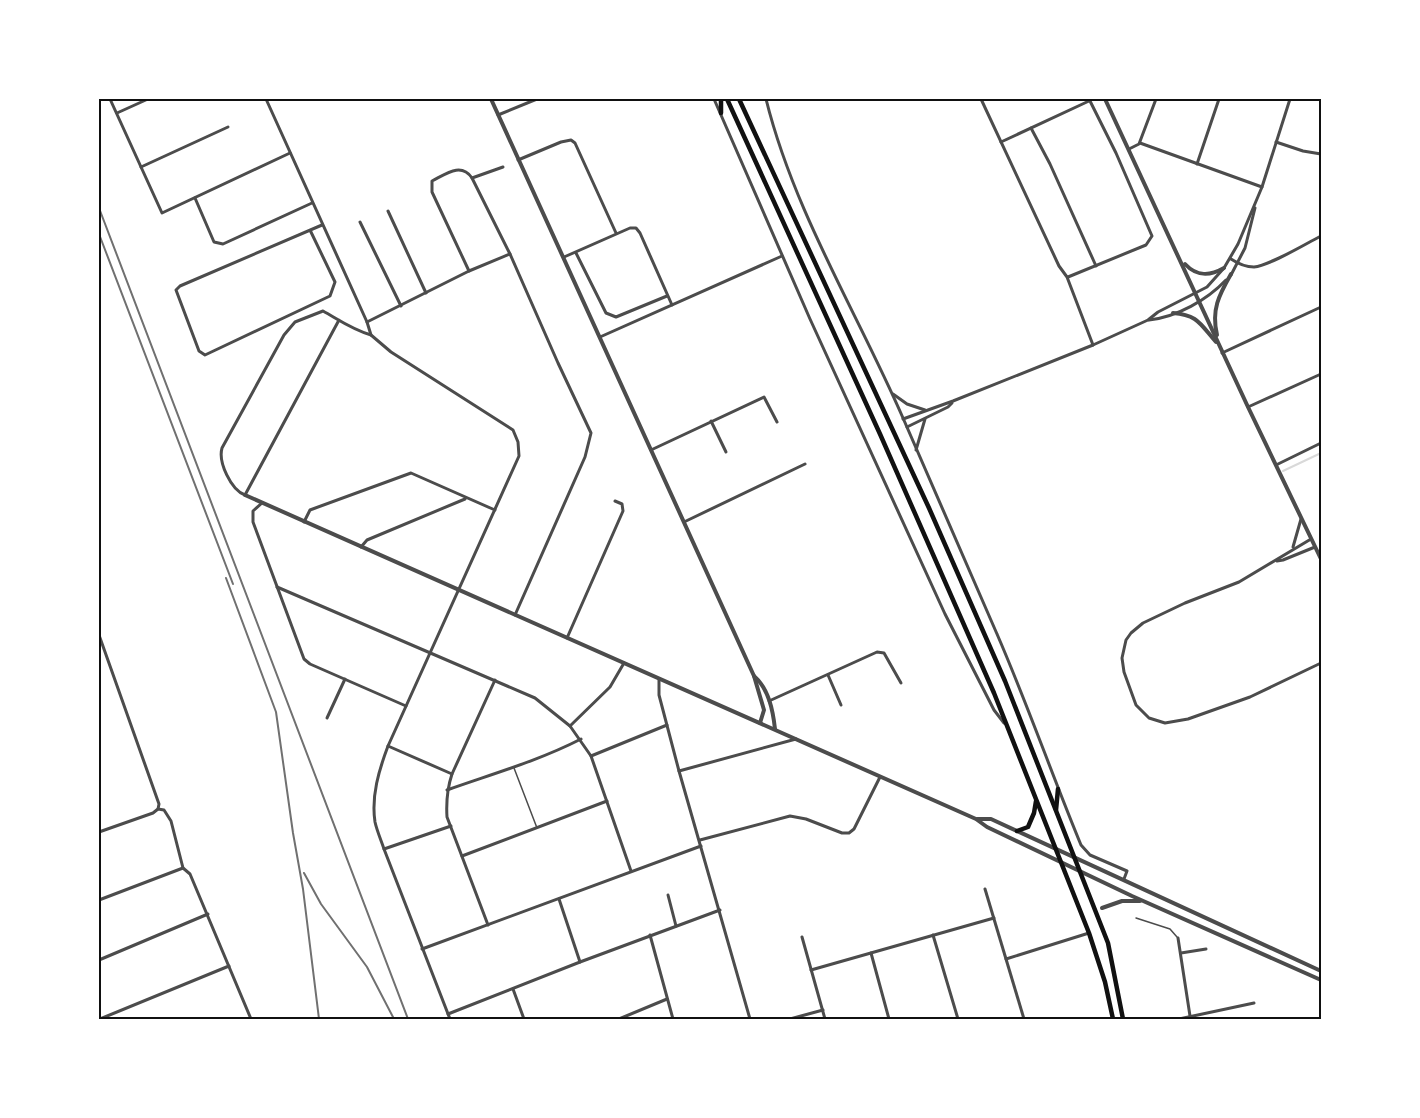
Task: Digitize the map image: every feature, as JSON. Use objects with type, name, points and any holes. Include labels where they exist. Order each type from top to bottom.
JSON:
[{"type":"main road","points":[[721,99],[721,113]]},
{"type":"main road","points":[[726,99],[880,434],[1009,729],[1089,933],[1105,982],[1113,1019]]},
{"type":"main road","points":[[740,99],[1005,681],[1108,943],[1123,1019]]},
{"type":"main road","points":[[1055,812],[1058,789]]},
{"type":"main road","points":[[1017,831],[1028,827],[1036,798]]},
{"type":"street","points":[[110,99],[162,213],[290,153]]},
{"type":"street","points":[[117,113],[148,99]]},
{"type":"street","points":[[266,99],[371,335]]},
{"type":"street","points":[[490,99],[754,676],[764,710],[760,723]]},
{"type":"street","points":[[498,115],[537,99]]},
{"type":"street","points":[[714,99],[782,256],[945,614],[994,710],[1009,729]]},
{"type":"street","points":[[766,99],[787,170],[851,312],[907,427],[997,634],[1081,844],[1086,852],[1127,870],[1123,881]]},
{"type":"street","points":[[981,99],[1056,260],[1067,277],[1093,345]]},
{"type":"street","points":[[1106,99],[1222,353],[1321,559]]},
{"type":"street","points":[[1129,150],[1140,142],[1156,99]]},
{"type":"street","points":[[1197,164],[1219,99]]},
{"type":"street","points":[[903,418],[953,402],[1093,345],[1148,320],[1158,312],[1207,287],[1231,259],[1256,204],[1290,99]]},
{"type":"street","points":[[1001,142],[1089,100],[1116,153],[1152,236],[1146,245],[1067,277]]},
{"type":"street","points":[[141,167],[228,127]]},
{"type":"street","points":[[1031,128],[1050,164],[1096,266]]},
{"type":"street","points":[[518,160],[571,140],[575,143],[616,233]]},
{"type":"street","points":[[1140,142],[1262,187]]},
{"type":"street","points":[[1276,142],[1321,154]]},
{"type":"street","points":[[472,178],[502,167]]},
{"type":"street","points":[[469,271],[432,192],[432,181],[457,168],[465,170],[472,178],[510,254],[591,433],[585,457],[515,615]]},
{"type":"street","points":[[195,198],[214,242],[218,244],[312,203]]},
{"type":"street","points":[[1219,345],[1214,325],[1218,296],[1237,263],[1250,233],[1256,204]]},
{"type":"street","points":[[388,212],[426,293]]},
{"type":"street","points":[[360,222],[401,306]]},
{"type":"street","points":[[310,230],[335,282],[330,296],[205,355],[199,351],[176,290],[180,286],[310,230],[322,225]]},
{"type":"street","points":[[562,258],[616,233],[636,228],[672,305]]},
{"type":"street","points":[[1231,259],[1237,263],[1254,267],[1321,236]]},
{"type":"street","points":[[576,253],[606,313],[611,316],[616,317],[667,296]]},
{"type":"street","points":[[367,322],[469,271],[510,254]]},
{"type":"street","points":[[599,338],[782,256]]},
{"type":"street","points":[[1180,258],[1193,271],[1204,275],[1214,274],[1224,268]]},
{"type":"street","points":[[1148,320],[1160,319],[1200,301],[1217,289],[1231,274]]},
{"type":"street","points":[[1222,353],[1321,307]]},
{"type":"street","points":[[720,910],[580,962],[449,1017],[384,849],[375,822],[375,798],[378,774],[388,746],[460,590],[519,456],[518,442],[513,430],[391,352],[371,335],[354,330],[323,311],[295,322],[284,335],[222,448],[221,458],[233,487],[245,495],[304,522],[460,590],[976,819],[987,827],[1143,901],[1321,980]]},
{"type":"street","points":[[1173,313],[1194,318],[1219,345]]},
{"type":"street","points":[[245,495],[339,320]]},
{"type":"street","points":[[1248,406],[1321,374]]},
{"type":"street","points":[[892,393],[907,404],[926,410]]},
{"type":"street","points":[[651,450],[764,397],[777,422]]},
{"type":"street","points":[[907,427],[948,407],[953,402]]},
{"type":"street","points":[[916,450],[926,418]]},
{"type":"street","points":[[711,421],[726,452]]},
{"type":"street","points":[[1276,465],[1321,443]]},
{"type":"street","points":[[684,522],[805,464]]},
{"type":"street","points":[[304,522],[310,510],[411,472],[495,510]]},
{"type":"street","points":[[361,547],[367,540],[466,498]]},
{"type":"street","points":[[567,638],[623,511],[622,504],[615,501]]},
{"type":"street","points":[[262,503],[253,511],[253,522],[260,546],[278,587],[304,659],[310,664],[406,705]]},
{"type":"street","points":[[1292,549],[1301,517]]},
{"type":"street","points":[[1311,538],[1239,582],[1185,603],[1143,623],[1126,640],[1122,658],[1124,672],[1136,705],[1143,714],[1165,723],[1188,718],[1271,688],[1321,663]]},
{"type":"street","points":[[1275,561],[1315,547]]},
{"type":"street","points":[[278,587],[535,698],[570,726],[591,756],[631,871]]},
{"type":"street","points":[[99,635],[159,804],[153,813],[99,832]]},
{"type":"street","points":[[769,701],[877,652],[884,652],[901,683]]},
{"type":"street","points":[[570,726],[610,687],[624,663]]},
{"type":"street","points":[[828,675],[841,705]]},
{"type":"street","points":[[754,676],[773,708],[775,730]]},
{"type":"street","points":[[327,718],[345,679]]},
{"type":"street","points":[[659,679],[659,695],[679,771],[750,1019]]},
{"type":"street","points":[[488,925],[447,817],[447,790],[452,774],[495,680]]},
{"type":"street","points":[[591,756],[667,725]]},
{"type":"street","points":[[447,790],[562,749],[581,739]]},
{"type":"street","points":[[679,771],[796,739]]},
{"type":"street","points":[[388,746],[452,774]]},
{"type":"street","points":[[700,840],[790,816],[806,819],[842,833],[849,833],[854,829],[880,776]]},
{"type":"street","points":[[462,856],[607,801]]},
{"type":"street","points":[[158,808],[164,810],[171,821],[183,868],[190,874],[251,1019]]},
{"type":"street","points":[[976,819],[991,819],[1321,971]]},
{"type":"street","points":[[384,849],[451,826]]},
{"type":"street","points":[[422,949],[702,846]]},
{"type":"street","points":[[99,900],[183,868]]},
{"type":"street","points":[[985,889],[1024,1019]]},
{"type":"street","points":[[668,895],[676,926]]},
{"type":"street","points":[[559,899],[580,962]]},
{"type":"street","points":[[1102,908],[1116,902],[1143,901]]},
{"type":"street","points":[[99,960],[208,914]]},
{"type":"street","points":[[811,970],[993,918]]},
{"type":"street","points":[[1006,959],[1089,933]]},
{"type":"street","points":[[650,935],[673,1019]]},
{"type":"street","points":[[933,935],[958,1019]]},
{"type":"street","points":[[802,937],[825,1019]]},
{"type":"street","points":[[1178,938],[1190,1016]]},
{"type":"street","points":[[1181,953],[1206,949]]},
{"type":"street","points":[[871,953],[889,1019]]},
{"type":"street","points":[[100,1019],[229,966]]},
{"type":"street","points":[[513,989],[524,1019]]},
{"type":"street","points":[[618,1019],[667,999]]},
{"type":"street","points":[[1179,1019],[1254,1004]]},
{"type":"street","points":[[790,1019],[823,1010]]},
{"type":"lane","points":[[513,767],[537,828]]},
{"type":"lane","points":[[1136,918],[1170,930],[1178,938]]},
{"type":"waterway","points":[[1283,471],[1321,453]]},
{"type":"railway","points":[[99,208],[408,1019]]},
{"type":"railway","points":[[99,234],[233,584]]},
{"type":"railway","points":[[226,578],[276,712],[303,889],[319,1019]]},
{"type":"railway","points":[[304,873],[321,904],[367,967],[394,1019]]}]
